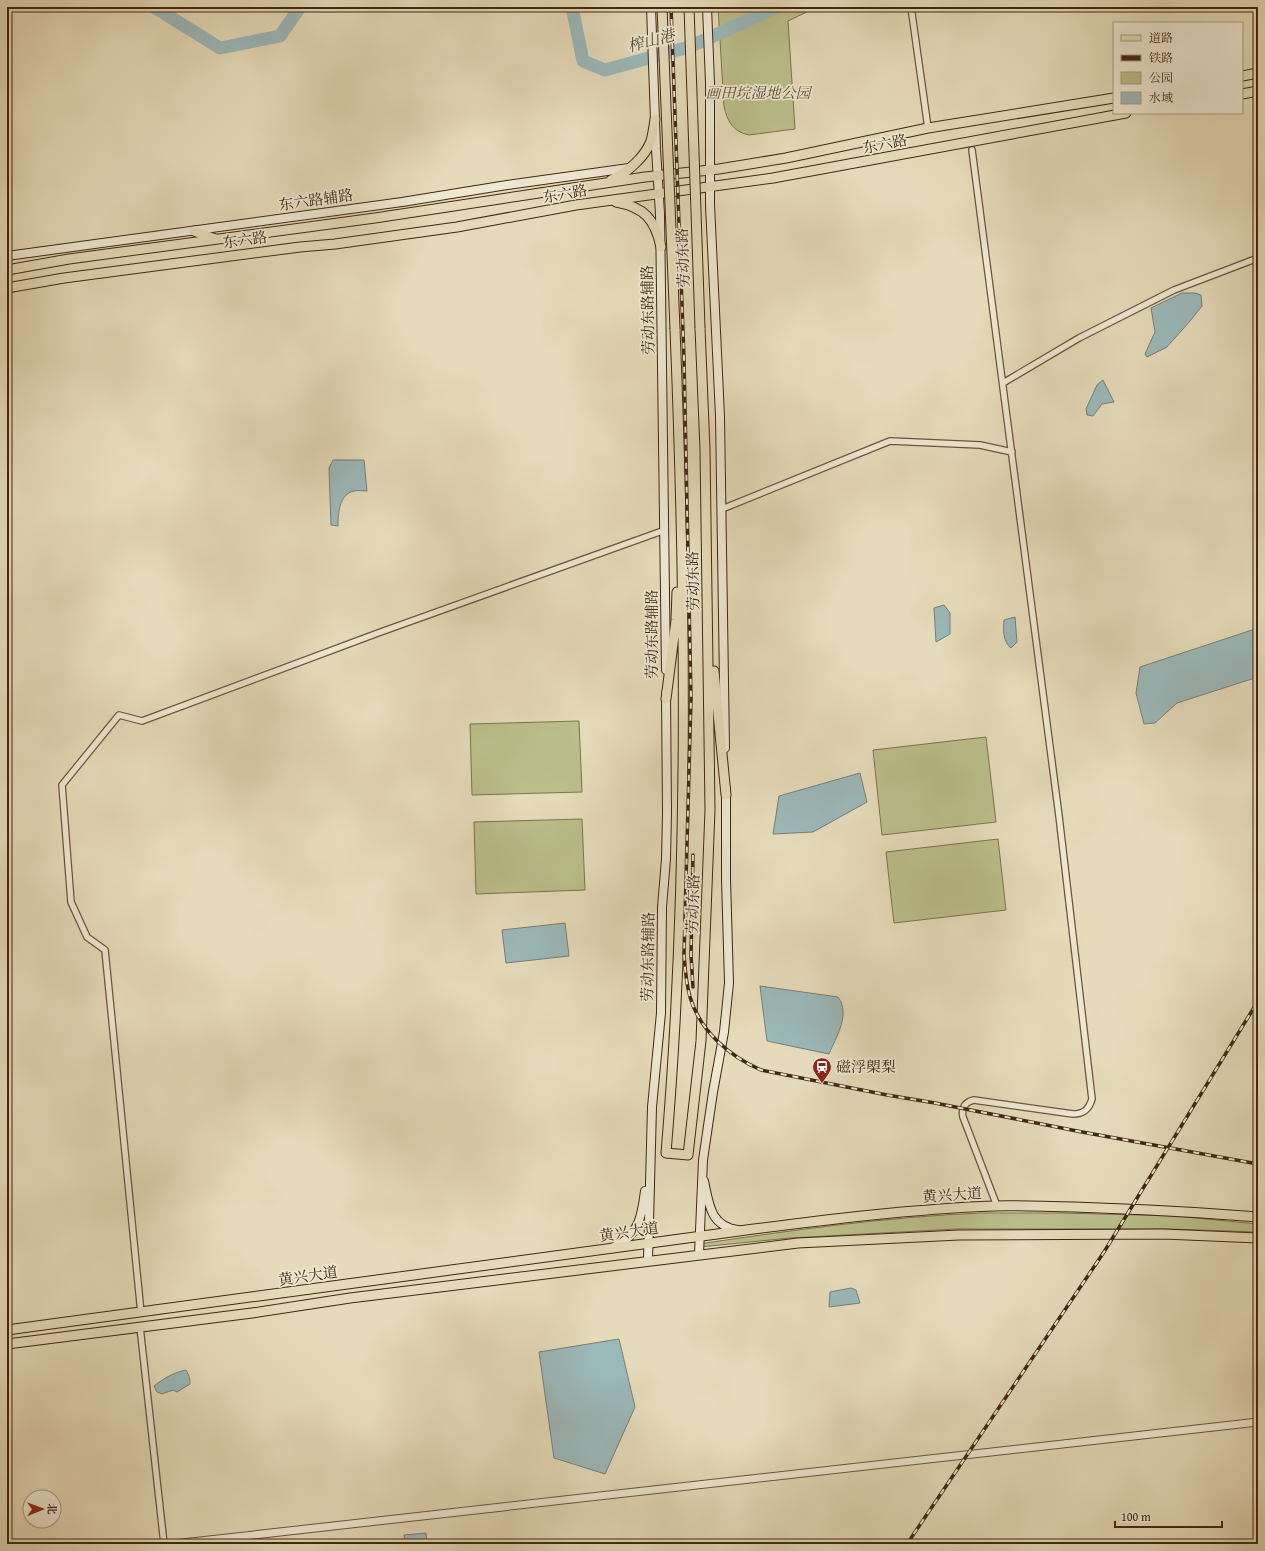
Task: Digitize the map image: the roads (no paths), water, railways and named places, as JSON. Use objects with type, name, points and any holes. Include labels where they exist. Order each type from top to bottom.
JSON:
[{"type":"main road","name":"劳动东路辅路","points":[[648,1260],[652,1132],[661,1013],[662,914],[666,859],[667,813],[667,632],[661,247],[651,7]]},
{"type":"main road","name":"劳动东路","points":[[662,7],[681,506],[684,683],[683,803],[677,1007],[666,1153],[688,1155],[701,1041],[709,866],[710,764],[705,450],[689,7]]},
{"type":"main road","points":[[699,1254],[703,1160],[724,1032],[729,983],[726,879],[722,509],[710,187],[710,83],[707,7]]},
{"type":"main road","points":[[1243,76],[1258,73]]},
{"type":"main road","points":[[1243,94],[1258,91]]},
{"type":"main road","name":"东六路","points":[[7,270],[69,259],[375,218],[603,183],[710,170],[786,158],[928,128],[1113,98]]},
{"type":"main road","name":"东六路","points":[[7,288],[64,278],[442,229],[604,201],[822,170],[1121,114]]},
{"type":"main road","points":[[603,183],[615,178],[642,156],[650,141],[655,119]]},
{"type":"main road","name":"东六路辅路","points":[[7,256],[402,202],[507,185],[629,168]]},
{"type":"main road","points":[[604,201],[623,203],[640,209],[646,214],[655,228],[661,247]]},
{"type":"main road","points":[[194,231],[216,240]]},
{"type":"main road","points":[[666,698],[676,620],[681,506]]},
{"type":"main road","points":[[707,577],[718,722],[726,795]]},
{"type":"main road","points":[[609,1249],[627,1240],[638,1224],[643,1209],[652,1132]]},
{"type":"main road","points":[[703,1160],[704,1180],[712,1214],[723,1226],[730,1229],[739,1230]]},
{"type":"main road","name":"黄兴大道","points":[[7,1330],[648,1244],[739,1230],[946,1208],[997,1206],[1185,1211],[1258,1217]]},
{"type":"main road","name":"黄兴大道","points":[[7,1344],[350,1298],[798,1242],[959,1235],[1163,1234],[1258,1238]]},
{"type":"street","points":[[911,7],[928,128]]},
{"type":"street","points":[[972,150],[1059,816],[1092,1099],[1088,1109],[1079,1114],[974,1100],[964,1106],[962,1109],[963,1117],[997,1206]]},
{"type":"street","points":[[1003,384],[1079,338],[1174,290],[1258,258]]},
{"type":"street","points":[[722,509],[890,441],[980,445],[1012,452]]},
{"type":"street","points":[[140,1313],[105,950],[87,937],[71,902],[62,785],[119,715],[142,721],[378,633],[665,530]]},
{"type":"street","points":[[140,1327],[164,1544]]},
{"type":"street","points":[[173,1544],[1258,1422]]},
{"type":"water","points":[[1182,293],[1195,293],[1201,295],[1202,306],[1167,347],[1147,357],[1145,354],[1155,332],[1151,308]]},
{"type":"water","points":[[1103,380],[1114,402],[1102,404],[1093,416],[1087,415],[1086,409],[1097,385]]},
{"type":"water","points":[[333,460],[364,460],[367,491],[354,491],[345,496],[340,505],[338,526],[331,525],[329,468]]},
{"type":"water","points":[[944,605],[950,613],[950,634],[936,642],[934,608]]},
{"type":"water","points":[[1015,617],[1017,642],[1011,648],[1005,639],[1004,620]]},
{"type":"water","points":[[1258,628],[1258,677],[1177,703],[1155,723],[1144,724],[1136,693],[1140,667]]},
{"type":"water","points":[[860,773],[867,802],[813,832],[773,834],[779,796]]},
{"type":"water","points":[[565,923],[569,956],[506,963],[502,930]]},
{"type":"water","points":[[760,986],[838,997],[842,1004],[843,1018],[829,1054],[767,1041]]},
{"type":"water","points":[[851,1288],[856,1290],[860,1303],[829,1307],[830,1292]]},
{"type":"water","points":[[619,1339],[635,1407],[605,1474],[554,1458],[539,1352]]},
{"type":"water","points":[[186,1370],[190,1384],[177,1392],[173,1390],[162,1394],[157,1392],[154,1386],[173,1374]]},
{"type":"water","points":[[426,1533],[427,1544],[405,1544],[404,1535]]},
{"type":"waterway","name":"榨山港","points":[[154,7],[220,48],[280,36],[300,7]]},
{"type":"waterway","name":"榨山港","points":[[572,7],[583,61],[605,70],[689,47],[777,7]]},
{"type":"waterway","points":[[703,1540],[721,1544]]},
{"type":"railway","points":[[671,7],[684,359],[691,698],[684,954],[685,971],[690,997],[701,1021],[708,1031],[727,1050],[761,1070],[1082,1132],[1258,1164]]},
{"type":"railway","points":[[693,855],[691,955],[693,987]]},
{"type":"railway","points":[[907,1544],[1104,1252],[1258,1001]]},
{"type":"place","name":"磁浮㮾梨","points":[[822,1084]]},
{"type":"park label","name":"画田垸湿地公园","points":[[758,93]]}]
